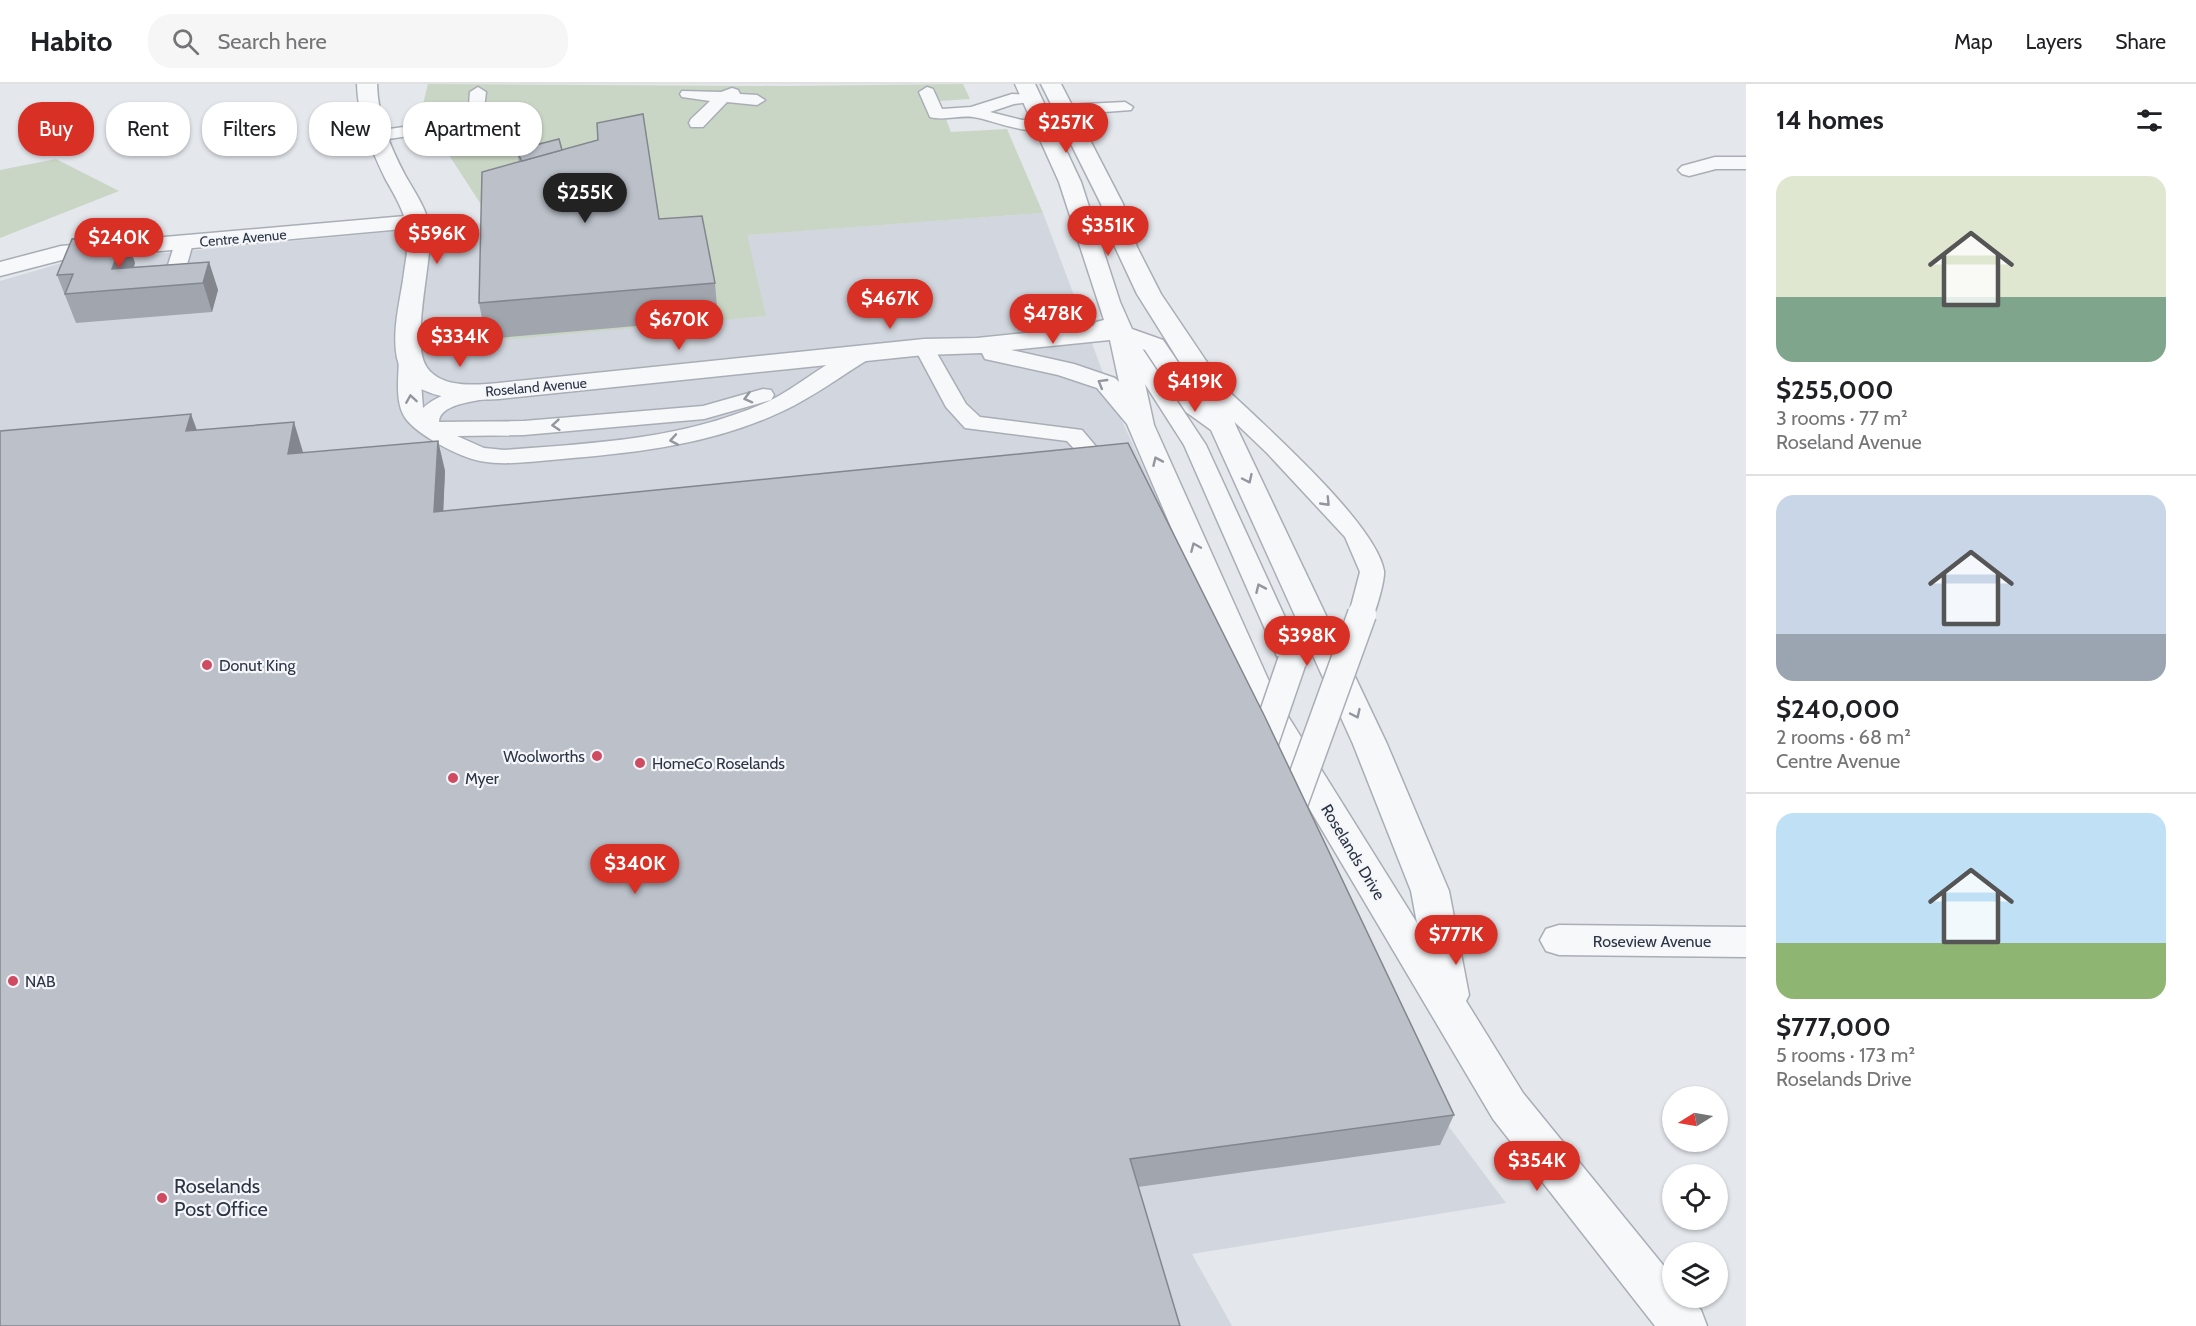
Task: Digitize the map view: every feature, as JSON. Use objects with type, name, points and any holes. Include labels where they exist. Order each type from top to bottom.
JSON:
[{"type":"street","points":[[367,84],[368,102]]},
{"type":"street","points":[[1051,84],[1112,204],[1126,247],[1149,294],[1210,386],[1223,426],[1370,744],[1430,891],[1453,1015]]},
{"type":"street","name":"Roselands Drive","points":[[1028,91],[1070,182],[1108,302],[1121,331],[1142,425],[1260,698],[1508,1106],[1683,1326]]},
{"type":"street","points":[[385,156],[417,222],[419,240],[409,356]]},
{"type":"street","points":[[1689,170],[1715,163],[1746,163]]},
{"type":"street","name":"Centre Avenue","points":[[0,269],[61,253],[417,222]]},
{"type":"street","points":[[1121,331],[1149,294]]},
{"type":"street","name":"Roseland Avenue","points":[[924,347],[960,328],[1074,318],[1096,311],[1108,302]]},
{"type":"street","points":[[1074,318],[1121,331],[1154,345],[1195,406],[1223,426]]},
{"type":"street","name":"Roseland Avenue","points":[[409,356],[421,377],[441,387],[472,392],[862,355],[924,347],[976,346],[1121,331]]},
{"type":"street","points":[[924,347],[990,353],[1091,377],[1106,383],[1142,425]]},
{"type":"street","name":"Roseview Avenue","points":[[1559,940],[1746,942]]},
{"type":"lane","points":[[697,123],[722,98],[735,92],[741,84]]},
{"type":"lane","points":[[927,92],[936,114],[973,112],[1028,91]]},
{"type":"lane","points":[[391,134],[476,122],[478,92]]},
{"type":"lane","points":[[688,94],[757,100]]},
{"type":"lane","points":[[1065,110],[1125,107]]},
{"type":"lane","points":[[973,112],[1023,125],[1043,124]]},
{"type":"lane","points":[[170,290],[184,243]]},
{"type":"lane","points":[[1121,331],[1195,445],[1292,661],[1250,783]]},
{"type":"lane","points":[[924,347],[957,407],[974,423],[1074,435],[1088,450],[1113,497]]},
{"type":"lane","points":[[409,356],[410,401],[415,416],[429,428],[479,454],[494,457],[634,447],[712,430],[776,406],[862,355]]},
{"type":"lane","points":[[1210,386],[1275,448],[1356,534],[1372,572],[1362,614],[1280,843]]},
{"type":"lane","points":[[429,428],[428,416],[436,406],[466,396],[499,391]]},
{"type":"shaded area","name":"HomeCo Roselands","points":[[1043,213],[1117,410],[1441,1116],[1506,1203],[1192,1254],[1232,1326],[0,1326],[0,281],[62,263],[482,223],[482,341],[765,316],[746,235]]},
{"type":"green space","points":[[428,84],[786,86],[963,84],[970,99],[939,101],[951,132],[1007,129],[1043,213],[747,235],[766,316],[482,342],[482,206],[450,156],[542,156],[542,102],[424,102]]},
{"type":"green space","points":[[56,159],[119,191],[0,238],[0,170]]},
{"type":"building","points":[[643,114],[659,219],[702,216],[715,283],[479,303],[482,172],[598,140],[597,123]]},
{"type":"building","points":[[559,139],[562,150],[542,156],[542,143]]},
{"type":"building","points":[[519,156],[540,156],[522,161]]},
{"type":"building","points":[[125,235],[112,269],[209,262],[203,283],[65,294],[73,274],[57,275],[72,239]]},
{"type":"building","name":"HomeCo Roselands","points":[[191,414],[186,431],[294,422],[288,454],[438,441],[434,512],[1128,443],[1264,715],[1454,1115],[1130,1159],[1180,1326],[0,1326],[0,431]]},
{"type":"place","name":"Donut King","points":[[207,665]]},
{"type":"place","name":"Woolworths","points":[[597,756]]},
{"type":"place","name":"HomeCo Roselands","points":[[640,763]]},
{"type":"place","name":"Myer","points":[[453,778]]},
{"type":"place","name":"NAB","points":[[13,981]]},
{"type":"place","name":"Roselands Post Office","points":[[162,1198]]}]
